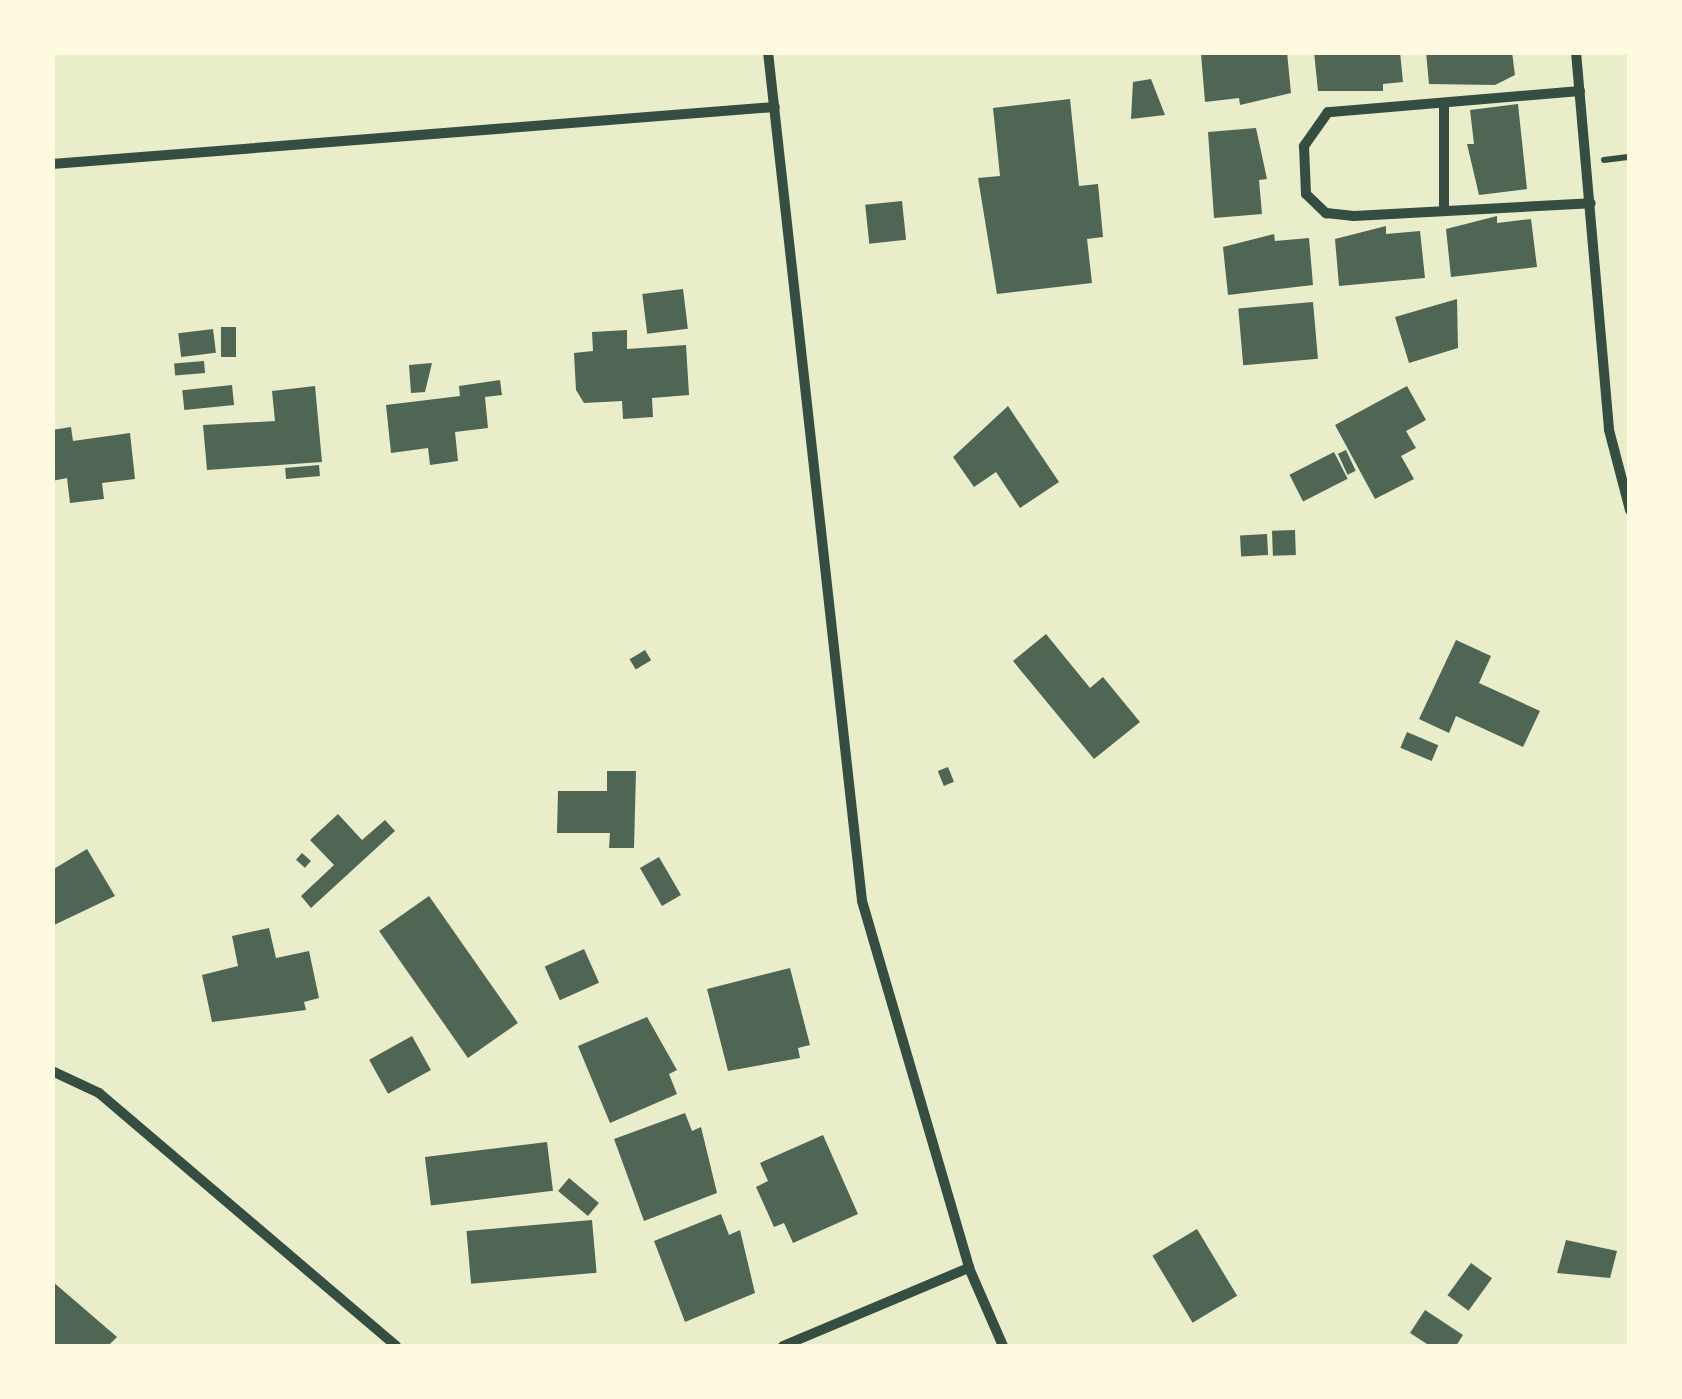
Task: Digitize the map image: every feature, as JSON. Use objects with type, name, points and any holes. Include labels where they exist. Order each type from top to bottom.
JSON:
[{"type":"street","points":[[768,52],[862,901],[969,1268],[1003,1346]]},
{"type":"street","points":[[1576,52],[1609,430],[1630,510]]},
{"type":"street","points":[[1580,92],[1328,112],[1304,146],[1306,194],[1326,212],[1591,203]]},
{"type":"street","points":[[1444,103],[1444,208]]},
{"type":"street","points":[[52,164],[775,107]]},
{"type":"street","points":[[52,1071],[99,1092],[396,1346]]},
{"type":"street","points":[[783,1346],[969,1268]]},
{"type":"building","points":[[1287,52],[1291,93],[1240,105],[1239,98],[1205,102],[1201,54]]},
{"type":"building","points":[[1314,52],[1400,52],[1403,82],[1383,84],[1383,91],[1318,91]]},
{"type":"building","points":[[1426,52],[1512,52],[1515,75],[1495,85],[1429,84]]},
{"type":"building","points":[[1151,79],[1165,115],[1131,119],[1133,82]]},
{"type":"building","points":[[1070,99],[1079,186],[1098,184],[1103,237],[1087,239],[1092,283],[997,294],[978,178],[1000,176],[993,108]]},
{"type":"building","points":[[1518,104],[1527,189],[1479,195],[1467,144],[1474,144],[1470,110]]},
{"type":"building","points":[[1256,128],[1267,179],[1259,180],[1262,214],[1214,218],[1208,132]]},
{"type":"building","points":[[902,201],[906,240],[869,244],[865,205]]},
{"type":"building","points":[[1497,216],[1497,223],[1531,219],[1537,267],[1451,277],[1446,229]]},
{"type":"building","points":[[1386,226],[1386,234],[1420,231],[1425,278],[1339,286],[1335,239]]},
{"type":"building","points":[[1274,234],[1275,241],[1309,238],[1313,285],[1228,295],[1223,247]]},
{"type":"building","points":[[683,289],[688,329],[647,334],[642,294]]},
{"type":"building","points":[[1457,299],[1458,348],[1409,363],[1395,317]]},
{"type":"building","points":[[1313,302],[1318,359],[1243,365],[1238,309]]},
{"type":"building","points":[[221,327],[236,327],[236,357],[221,357]]},
{"type":"building","points":[[213,329],[216,353],[181,357],[178,333]]},
{"type":"building","points":[[627,330],[627,349],[686,345],[689,395],[652,398],[653,417],[623,419],[622,401],[584,403],[576,390],[574,353],[593,351],[592,332]]},
{"type":"building","points":[[204,361],[205,373],[175,376],[174,364]]},
{"type":"building","points":[[432,363],[425,392],[411,393],[409,365]]},
{"type":"building","points":[[500,380],[502,395],[485,397],[488,428],[455,432],[458,461],[430,465],[428,448],[391,453],[386,405],[460,396],[459,386]]},
{"type":"building","points":[[232,385],[234,405],[184,410],[182,390]]},
{"type":"building","points":[[315,386],[322,462],[207,470],[203,425],[275,421],[272,391]]},
{"type":"building","points":[[1407,386],[1426,420],[1406,431],[1416,448],[1401,456],[1414,479],[1375,499],[1335,425]]},
{"type":"building","points":[[1008,406],[1059,482],[1020,508],[996,472],[974,487],[953,457]]},
{"type":"building","points":[[71,427],[73,441],[130,433],[135,479],[102,483],[104,499],[70,503],[67,478],[52,481],[52,430]]},
{"type":"building","points":[[1346,450],[1356,471],[1348,475],[1338,454]]},
{"type":"building","points":[[1334,452],[1348,479],[1303,501],[1289,475]]},
{"type":"building","points":[[319,465],[320,476],[286,479],[285,468]]},
{"type":"building","points":[[1295,530],[1296,555],[1273,556],[1272,531]]},
{"type":"building","points":[[1267,534],[1268,555],[1241,556],[1240,535]]},
{"type":"building","points":[[1046,634],[1090,688],[1103,677],[1140,722],[1094,759],[1013,661]]},
{"type":"building","points":[[1456,640],[1491,656],[1479,683],[1540,711],[1523,747],[1456,716],[1449,733],[1419,719]]},
{"type":"building","points":[[645,650],[651,660],[636,670],[630,659]]},
{"type":"building","points":[[1407,732],[1438,745],[1432,761],[1400,748]]},
{"type":"building","points":[[948,767],[954,782],[944,786],[938,771]]},
{"type":"building","points":[[607,771],[636,771],[634,848],[609,848],[610,833],[557,833],[558,791],[607,791]]},
{"type":"building","points":[[338,814],[362,840],[385,820],[395,831],[311,908],[301,896],[334,865],[310,840]]},
{"type":"building","points":[[87,849],[115,896],[52,926],[52,870]]},
{"type":"building","points":[[302,853],[311,861],[305,868],[296,860]]},
{"type":"building","points":[[659,857],[681,895],[662,906],[640,868]]},
{"type":"building","points":[[429,896],[518,1023],[468,1058],[379,931]]},
{"type":"building","points":[[269,928],[276,958],[309,951],[319,998],[304,1002],[306,1010],[212,1022],[202,975],[238,966],[232,936]]},
{"type":"building","points":[[584,949],[599,983],[560,1000],[545,966]]},
{"type":"building","points":[[790,968],[810,1045],[798,1048],[800,1058],[728,1071],[707,989]]},
{"type":"building","points":[[647,1017],[677,1070],[669,1074],[677,1094],[610,1123],[578,1046]]},
{"type":"building","points":[[412,1036],[431,1070],[388,1094],[369,1060]]},
{"type":"building","points":[[685,1113],[692,1131],[701,1127],[717,1193],[644,1221],[614,1139]]},
{"type":"building","points":[[823,1135],[858,1214],[793,1243],[784,1223],[774,1227],[756,1187],[768,1181],[760,1163]]},
{"type":"building","points":[[547,1142],[553,1191],[431,1206],[425,1157]]},
{"type":"building","points":[[569,1178],[599,1203],[588,1216],[558,1191]]},
{"type":"building","points":[[721,1214],[729,1235],[740,1230],[755,1293],[685,1322],[654,1241]]},
{"type":"building","points":[[592,1220],[597,1273],[471,1284],[466,1231]]},
{"type":"building","points":[[1197,1229],[1237,1296],[1193,1323],[1152,1256]]},
{"type":"building","points":[[1566,1240],[1617,1251],[1610,1278],[1557,1273]]},
{"type":"building","points":[[1471,1263],[1492,1278],[1469,1311],[1447,1295]]},
{"type":"building","points":[[52,1281],[117,1337],[108,1346],[52,1346]]},
{"type":"building","points":[[1425,1310],[1463,1335],[1456,1346],[1430,1346],[1410,1333]]}]
